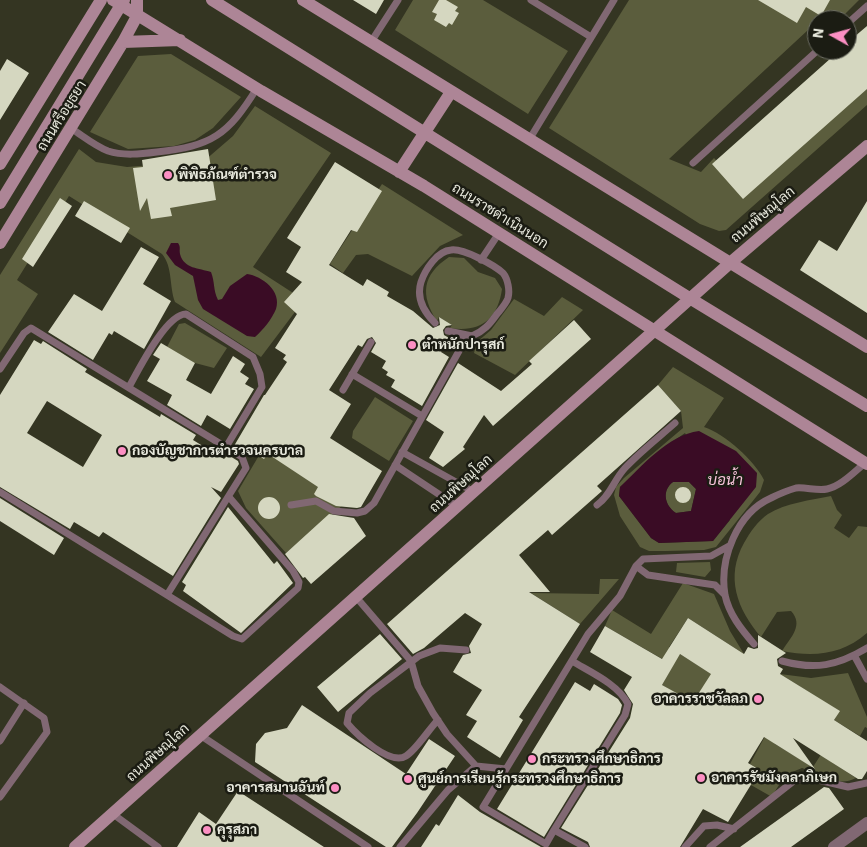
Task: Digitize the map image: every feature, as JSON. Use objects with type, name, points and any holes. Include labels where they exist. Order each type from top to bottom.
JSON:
[{"type":"main road","name":"ถนนศรีอยุธยา","points":[[0,164],[101,0]]},
{"type":"main road","name":"ถนนศรีอยุธยา","points":[[0,243],[124,42],[137,16],[137,0]]},
{"type":"main road","points":[[212,0],[867,406]]},
{"type":"main road","points":[[228,0],[234,13]]},
{"type":"main road","points":[[303,0],[867,347]]},
{"type":"main road","name":"ถนนศรีอยุธยา","points":[[0,203],[70,89],[119,2]]},
{"type":"main road","name":"ถนนราชดำเนินนอก","points":[[119,2],[137,16],[180,40],[499,233],[866,463]]},
{"type":"main road","points":[[124,42],[180,40]]},
{"type":"main road","points":[[53,78],[70,89]]},
{"type":"main road","points":[[399,172],[451,92]]},
{"type":"main road","points":[[52,117],[72,129]]},
{"type":"main road","name":"ถนนพิษณุโลก","points":[[76,847],[655,332],[730,263],[867,146]]},
{"type":"street","points":[[834,847],[867,823]]},
{"type":"lane","points":[[371,42],[398,0]]},
{"type":"lane","points":[[531,0],[591,37]]},
{"type":"lane","points":[[529,140],[614,0]]},
{"type":"lane","points":[[857,15],[867,6]]},
{"type":"lane","points":[[693,163],[807,60]]},
{"type":"lane","points":[[72,129],[106,150],[117,153],[154,153],[200,145],[210,141],[233,122],[257,88]]},
{"type":"lane","points":[[481,260],[499,233]]},
{"type":"lane","points":[[435,323],[422,307],[420,284],[426,270],[439,256],[451,250],[467,253],[503,273],[506,279],[508,300],[488,327],[472,336],[448,332]]},
{"type":"lane","points":[[128,387],[160,335],[173,319],[180,314],[186,314],[253,357],[260,374],[262,387],[226,447]]},
{"type":"lane","points":[[0,369],[24,333],[31,328],[242,457],[246,464],[242,476],[167,595]]},
{"type":"lane","points":[[291,505],[316,501],[334,511],[365,511],[374,503],[459,351],[464,336]]},
{"type":"lane","points":[[343,390],[371,342]]},
{"type":"lane","points":[[0,360],[8,357]]},
{"type":"lane","points":[[352,374],[422,416]]},
{"type":"lane","points":[[597,505],[607,498],[611,486],[624,469],[675,423]]},
{"type":"lane","points":[[402,452],[475,492]]},
{"type":"lane","points":[[754,644],[735,622],[725,595],[724,567],[730,546],[747,516],[769,498],[796,488],[828,489],[847,478],[866,463]]},
{"type":"lane","points":[[395,465],[458,507]]},
{"type":"lane","points":[[0,492],[233,636],[242,639],[298,588],[299,582],[293,571],[229,497]]},
{"type":"lane","points":[[572,661],[606,682],[624,697],[628,704],[625,715],[546,844],[484,806],[588,634],[620,596],[636,566],[643,559],[710,556],[730,546]]},
{"type":"lane","points":[[636,566],[648,575],[715,585],[725,595]]},
{"type":"lane","points":[[356,598],[411,662],[418,686],[438,720],[476,766],[506,769]]},
{"type":"lane","points":[[438,720],[406,756],[397,759],[358,736],[347,723],[349,713],[370,693],[411,662],[440,648],[466,650]]},
{"type":"lane","points":[[782,661],[798,666],[823,666],[848,660],[867,648]]},
{"type":"lane","points":[[854,656],[867,680]]},
{"type":"lane","points":[[0,688],[44,718],[47,732],[0,797]]},
{"type":"lane","points":[[0,741],[24,703]]},
{"type":"lane","points":[[200,735],[368,847]]},
{"type":"lane","points":[[400,847],[448,790],[476,766]]},
{"type":"lane","points":[[710,847],[795,780],[810,778],[848,787],[867,784]]},
{"type":"lane","points":[[113,814],[158,847]]},
{"type":"lane","points":[[685,847],[704,826],[717,825],[734,829]]},
{"type":"lane","points":[[554,830],[585,847]]},
{"type":"green space","points":[[413,0],[483,0],[568,51],[528,114],[395,30]]},
{"type":"green space","points":[[629,0],[859,0],[849,10],[807,10],[807,31],[669,159],[701,172],[714,158],[745,191],[867,81],[867,105],[726,230],[719,231],[700,224],[549,128]]},
{"type":"green space","points":[[171,54],[241,97],[213,128],[195,140],[174,146],[128,149],[90,132],[138,56]]},
{"type":"green space","points":[[255,106],[331,153],[253,267],[304,300],[261,357],[175,302],[168,265],[162,254],[69,196],[17,280],[38,294],[0,353],[0,275],[79,149],[96,162],[127,167],[204,161],[233,136]]},
{"type":"green space","points":[[382,184],[463,235],[440,246],[412,276],[368,254],[356,255],[343,273],[330,264]]},
{"type":"green space","points":[[449,257],[464,258],[478,272],[495,278],[502,289],[500,299],[492,316],[479,326],[461,329],[450,328],[452,325],[439,317],[437,321],[428,303],[426,286],[429,278],[433,271]]},
{"type":"green space","points":[[562,297],[583,310],[515,375],[474,353],[477,342],[491,330],[514,299],[544,316]]},
{"type":"green space","points":[[185,323],[227,348],[214,368],[195,363],[167,347],[179,324]]},
{"type":"green space","points":[[673,367],[724,398],[704,427],[721,436],[738,449],[754,465],[764,480],[760,492],[716,547],[704,550],[649,551],[640,547],[620,516],[614,495],[616,487],[683,428],[681,411],[658,385]],"holes":[[[685,433],[730,520],[713,541],[659,543],[651,538],[619,496],[620,487],[665,447]]]},
{"type":"green space","points":[[375,397],[413,421],[389,461],[352,438],[353,431]]},
{"type":"green space","points":[[264,447],[350,499],[286,553],[246,508],[238,491]]},
{"type":"green space","points":[[673,482],[689,482],[696,489],[691,511],[676,513],[669,506],[666,493],[669,485]]},
{"type":"green space","points":[[831,496],[837,510],[842,515],[834,528],[849,538],[858,526],[867,527],[867,633],[848,646],[838,650],[816,654],[782,651],[795,631],[795,616],[791,611],[777,612],[761,637],[746,615],[736,592],[735,568],[738,556],[752,531],[768,514],[791,505]]},
{"type":"green space","points":[[710,562],[711,570],[705,577],[676,572],[677,563]]},
{"type":"green space","points":[[600,579],[619,579],[580,624],[531,593],[599,594]]},
{"type":"green space","points":[[683,583],[714,594],[730,631],[744,654],[688,618],[669,647],[726,683],[718,696],[703,687],[693,703],[662,685],[673,665],[605,626],[612,610],[651,634]]},
{"type":"green space","points":[[848,673],[867,717],[867,728],[865,727],[860,736],[834,720],[839,711],[780,674],[811,678]]},
{"type":"green space","points":[[769,729],[775,744],[813,767],[827,745],[833,763],[856,778],[849,781],[836,781],[802,768],[784,779],[772,797],[751,785],[760,770],[750,764]]},
{"type":"water","points":[[171,243],[178,243],[180,254],[185,263],[197,269],[211,272],[218,300],[222,299],[230,286],[247,274],[259,278],[269,286],[276,296],[276,309],[264,328],[255,337],[247,336],[203,309],[198,300],[193,276],[175,265],[166,253]]},
{"type":"water","name":"บ่อน้ำ","points":[[699,431],[736,451],[757,473],[756,487],[713,541],[659,543],[651,538],[619,496],[620,487],[646,461],[666,445],[688,434]],"holes":[[[673,482],[689,482],[696,489],[691,511],[676,513],[667,502],[667,489]]]},
{"type":"building","points":[[353,0],[384,0],[376,14]]},
{"type":"building","points":[[439,0],[446,0],[458,7],[455,11],[459,13],[452,25],[449,23],[446,27],[434,20],[437,14],[432,12]]},
{"type":"building","points":[[758,0],[830,0],[824,10],[811,10],[806,7],[797,23]]},
{"type":"building","points":[[867,26],[867,89],[743,199],[712,164],[829,60],[857,60],[857,34]]},
{"type":"building","points":[[7,59],[29,73],[0,120],[0,71]]},
{"type":"building","points":[[208,149],[216,200],[170,208],[172,216],[151,219],[147,198],[140,211],[133,168],[143,167],[142,160]]},
{"type":"building","points":[[335,162],[382,191],[357,232],[351,230],[329,265],[363,286],[367,279],[389,292],[387,296],[413,311],[433,328],[440,325],[439,317],[452,325],[446,326],[443,330],[444,335],[449,338],[441,352],[449,357],[422,406],[391,387],[395,380],[386,375],[388,372],[382,368],[386,361],[371,352],[376,343],[372,337],[367,339],[362,347],[358,345],[329,390],[351,404],[330,438],[382,471],[361,507],[357,508],[336,506],[316,496],[314,494],[318,487],[268,454],[264,459],[248,449],[246,453],[234,446],[264,395],[287,362],[283,359],[286,355],[275,348],[297,314],[284,302],[302,282],[286,272],[301,247],[287,238]]},
{"type":"building","points":[[60,198],[72,206],[33,267],[22,259]]},
{"type":"building","points":[[84,201],[130,228],[121,243],[75,216]]},
{"type":"building","points":[[867,201],[867,313],[800,270],[819,240],[837,251]]},
{"type":"building","points":[[141,247],[159,257],[143,284],[171,301],[144,349],[114,331],[112,335],[109,333],[93,360],[48,332],[74,294],[102,311]]},
{"type":"building","points":[[574,320],[591,339],[493,426],[484,415],[463,447],[465,449],[443,467],[429,458],[444,432],[426,420],[458,363],[501,391],[532,364],[529,361]]},
{"type":"building","points":[[34,340],[41,344],[43,341],[87,369],[85,372],[160,417],[161,414],[196,435],[193,440],[224,459],[228,455],[238,461],[239,464],[221,492],[211,487],[221,498],[173,576],[103,532],[99,537],[74,522],[70,529],[0,487],[0,395]],"holes":[[[47,401],[102,435],[83,467],[27,433]]]},
{"type":"building","points":[[161,343],[195,363],[186,380],[211,394],[233,356],[245,364],[240,372],[249,378],[245,384],[254,389],[230,429],[207,415],[201,426],[167,405],[172,395],[147,381],[160,359],[153,355]]},
{"type":"building","points":[[658,385],[681,411],[597,486],[602,491],[552,535],[548,530],[519,555],[550,592],[529,592],[580,624],[519,717],[523,720],[500,758],[467,737],[477,721],[466,715],[482,690],[453,672],[463,655],[471,653],[469,646],[482,624],[465,613],[424,648],[413,654],[387,624]]},
{"type":"building","points":[[683,487],[689,489],[691,495],[689,501],[683,503],[677,501],[675,495],[677,489]]},
{"type":"building","points":[[269,497],[277,500],[280,508],[277,516],[269,519],[261,516],[258,508],[261,500]]},
{"type":"building","points":[[0,498],[64,538],[54,555],[0,521]]},
{"type":"building","points":[[228,507],[274,564],[277,561],[293,583],[241,633],[183,591],[186,585],[182,582]]},
{"type":"building","points":[[329,514],[354,518],[366,536],[311,584],[305,577],[303,578],[285,554]]},
{"type":"building","points":[[688,618],[744,654],[748,647],[758,648],[758,635],[786,653],[777,659],[778,666],[783,669],[780,674],[840,711],[834,720],[867,741],[867,771],[862,779],[858,779],[793,738],[815,769],[764,737],[748,763],[760,770],[728,822],[703,809],[680,847],[590,847],[588,842],[561,828],[630,718],[633,704],[624,690],[632,677],[590,652],[605,626],[662,659]],"holes":[[[680,654],[711,674],[693,702],[662,685]]]},
{"type":"building","points":[[380,634],[402,659],[338,712],[317,687]]},
{"type":"building","points":[[575,682],[590,691],[594,684],[618,699],[622,705],[620,713],[544,837],[497,809]]},
{"type":"building","points":[[302,705],[406,774],[429,739],[455,756],[392,847],[386,847],[255,762],[256,744],[265,733],[287,728]]},
{"type":"building","points":[[824,787],[829,788],[844,809],[791,847],[740,847]]},
{"type":"building","points":[[238,791],[324,847],[177,847],[199,812],[216,824]]},
{"type":"building","points":[[458,795],[480,812],[541,847],[421,847],[436,824],[439,826]]},
{"type":"place","name":"พิพิธภ้ณฑ์ตำรวจ","points":[[168,175]]},
{"type":"place","name":"ตำหนักปารุสก์","points":[[412,345]]},
{"type":"place","name":"กองบัญชาการตำรวจนครบาล","points":[[122,451]]},
{"type":"place","name":"อาคารราชวัลลภ","points":[[758,699]]},
{"type":"place","name":"กระทรวงศึกษาธิการ","points":[[532,759]]},
{"type":"place","name":"อาคารรัชมังคลาภิเษก","points":[[701,778]]},
{"type":"place","name":"ศูนย์การเรียนรู้กระทรวงศึกษาธิการ","points":[[408,779]]},
{"type":"place","name":"อาคารสมานฉันท์","points":[[335,788]]},
{"type":"place","name":"คุรุสภา","points":[[207,830]]}]
